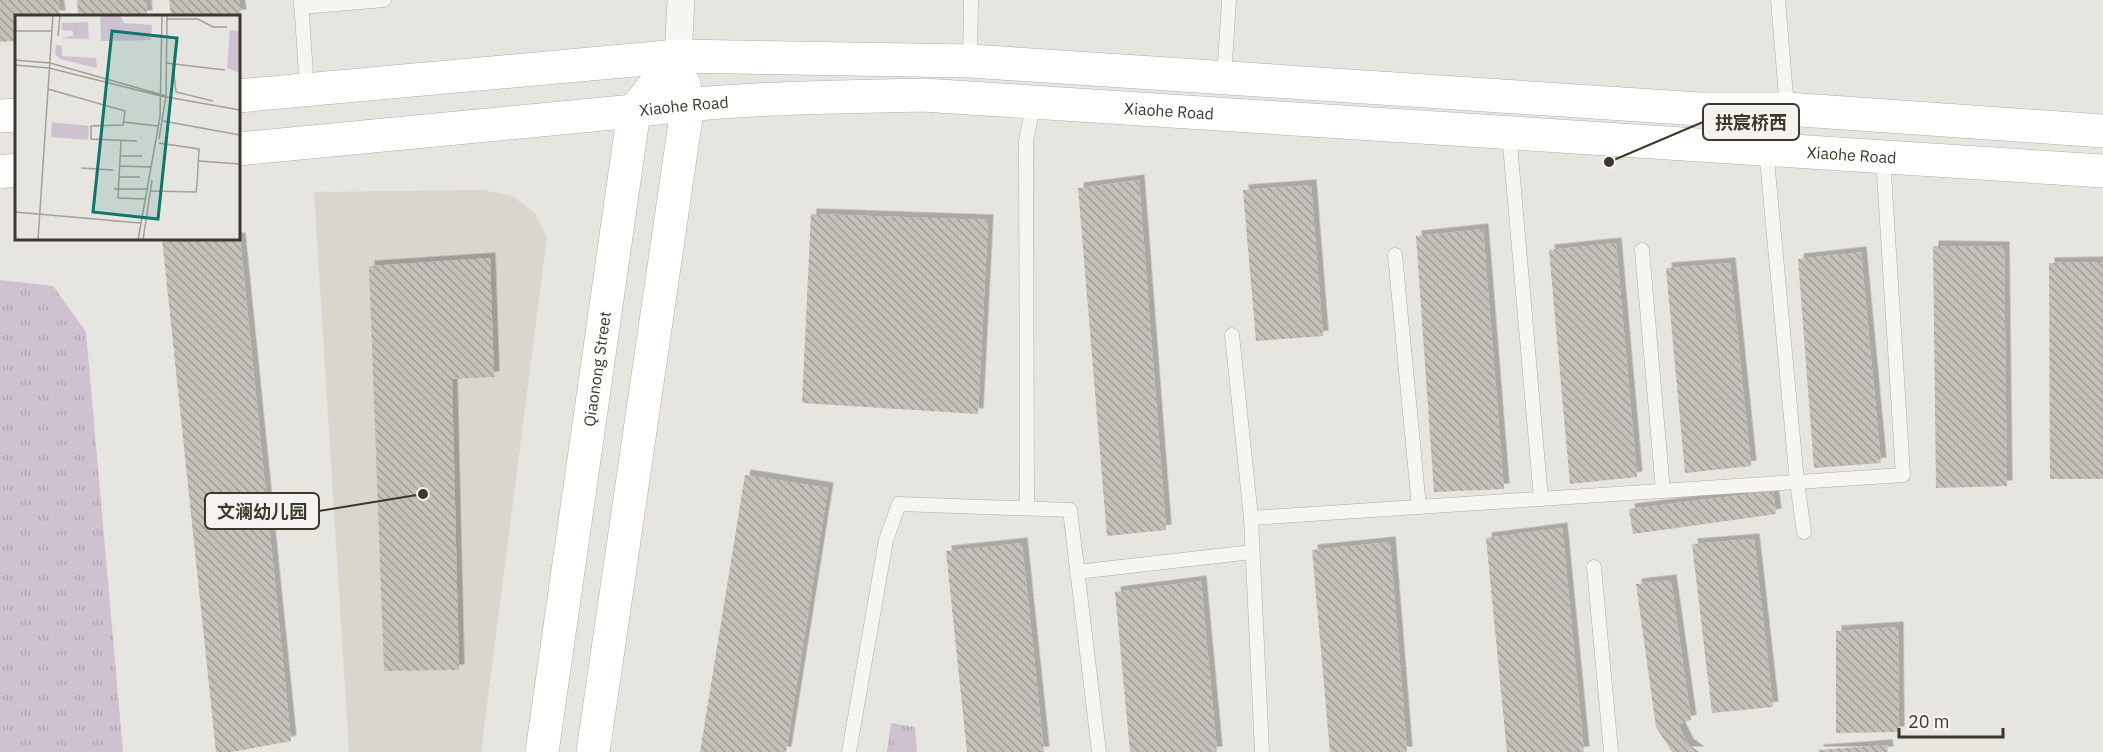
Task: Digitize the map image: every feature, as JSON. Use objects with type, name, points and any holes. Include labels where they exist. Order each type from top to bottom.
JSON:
[{"type":"main road","points":[[593,752],[688,103],[678,56]]},
{"type":"main road","points":[[634,111],[678,56]]},
{"type":"main road","points":[[240,96],[678,56],[970,61],[1699,109],[1787,109],[2103,131]]},
{"type":"main road","name":"Xiaohe Road","points":[[240,149],[634,111],[688,103],[777,98],[923,95],[2103,171]]},
{"type":"main road","name":"Qiaonong Street","points":[[542,752],[634,111]]},
{"type":"main road","points":[[0,116],[15,115]]},
{"type":"main road","points":[[0,172],[15,170]]},
{"type":"street","points":[[678,56],[681,0]]},
{"type":"lane","points":[[307,90],[301,3],[384,0]]},
{"type":"lane","points":[[970,0],[970,61]]},
{"type":"lane","points":[[1224,79],[1229,0]]},
{"type":"lane","points":[[1778,0],[1787,109]]},
{"type":"lane","points":[[1027,508],[1026,141],[1034,102]]},
{"type":"lane","points":[[1509,133],[1541,499]]},
{"type":"lane","points":[[1766,149],[1797,482],[1804,532]]},
{"type":"lane","points":[[1251,518],[1903,475],[1883,157]]},
{"type":"lane","points":[[1642,250],[1663,491]]},
{"type":"lane","points":[[1395,255],[1419,507]]},
{"type":"lane","points":[[1232,335],[1251,518],[1262,752]]},
{"type":"lane","points":[[849,752],[886,540],[899,504],[1070,510],[1099,752]]},
{"type":"lane","points":[[1077,572],[1252,552]]},
{"type":"lane","points":[[1594,567],[1611,752]]},
{"type":"shaded area","points":[[483,190],[512,196],[535,213],[547,237],[481,752],[349,752],[314,192]]},
{"type":"green space","points":[[0,280],[53,286],[86,332],[123,752],[0,752]]},
{"type":"green space","points":[[891,723],[915,727],[917,752],[887,752]]},
{"type":"building","points":[[0,0],[58,0],[60,15],[15,15],[15,41],[0,42]]},
{"type":"building","points":[[77,0],[146,0],[147,15],[78,15]]},
{"type":"building","points":[[169,0],[239,0],[241,15],[240,15],[171,15]]},
{"type":"building","points":[[1139,180],[1166,530],[1107,536],[1078,188]]},
{"type":"building","points":[[1311,185],[1323,336],[1256,341],[1243,190]]},
{"type":"building","points":[[811,214],[988,220],[978,414],[802,403]]},
{"type":"building","points":[[1483,229],[1504,489],[1434,492],[1416,236]]},
{"type":"building","points":[[240,238],[291,741],[232,752],[216,752],[162,240],[240,240]]},
{"type":"building","points":[[1616,243],[1637,477],[1570,484],[1549,250]]},
{"type":"building","points":[[1933,246],[2004,247],[2007,486],[1936,488]]},
{"type":"building","points":[[1861,252],[1881,463],[1814,468],[1798,259]]},
{"type":"building","points":[[490,258],[494,377],[452,379],[459,670],[384,671],[369,266]]},
{"type":"building","points":[[2103,262],[2103,479],[2050,479],[2049,263]]},
{"type":"building","points":[[1730,263],[1751,466],[1685,473],[1666,268]]},
{"type":"building","points":[[745,475],[828,488],[786,752],[700,752]]},
{"type":"building","points":[[1773,491],[1776,514],[1633,534],[1629,509]]},
{"type":"building","points":[[1562,528],[1584,752],[1507,752],[1486,538]]},
{"type":"building","points":[[1754,539],[1773,707],[1712,713],[1692,544]]},
{"type":"building","points":[[1390,542],[1407,752],[1330,752],[1312,550]]},
{"type":"building","points":[[1022,543],[1044,752],[967,752],[946,551]]},
{"type":"building","points":[[1671,580],[1691,720],[1678,724],[1688,744],[1699,752],[1672,752],[1656,727],[1636,584]]},
{"type":"building","points":[[1201,581],[1217,752],[1130,752],[1115,592]]},
{"type":"building","points":[[1898,627],[1899,732],[1836,733],[1836,631]]},
{"type":"building","points":[[1887,745],[1888,752],[1818,752],[1818,750]]},
{"type":"place","name":"拱宸桥西","points":[[1609,162]]},
{"type":"place","name":"文澜幼儿园","points":[[423,494]]}]
